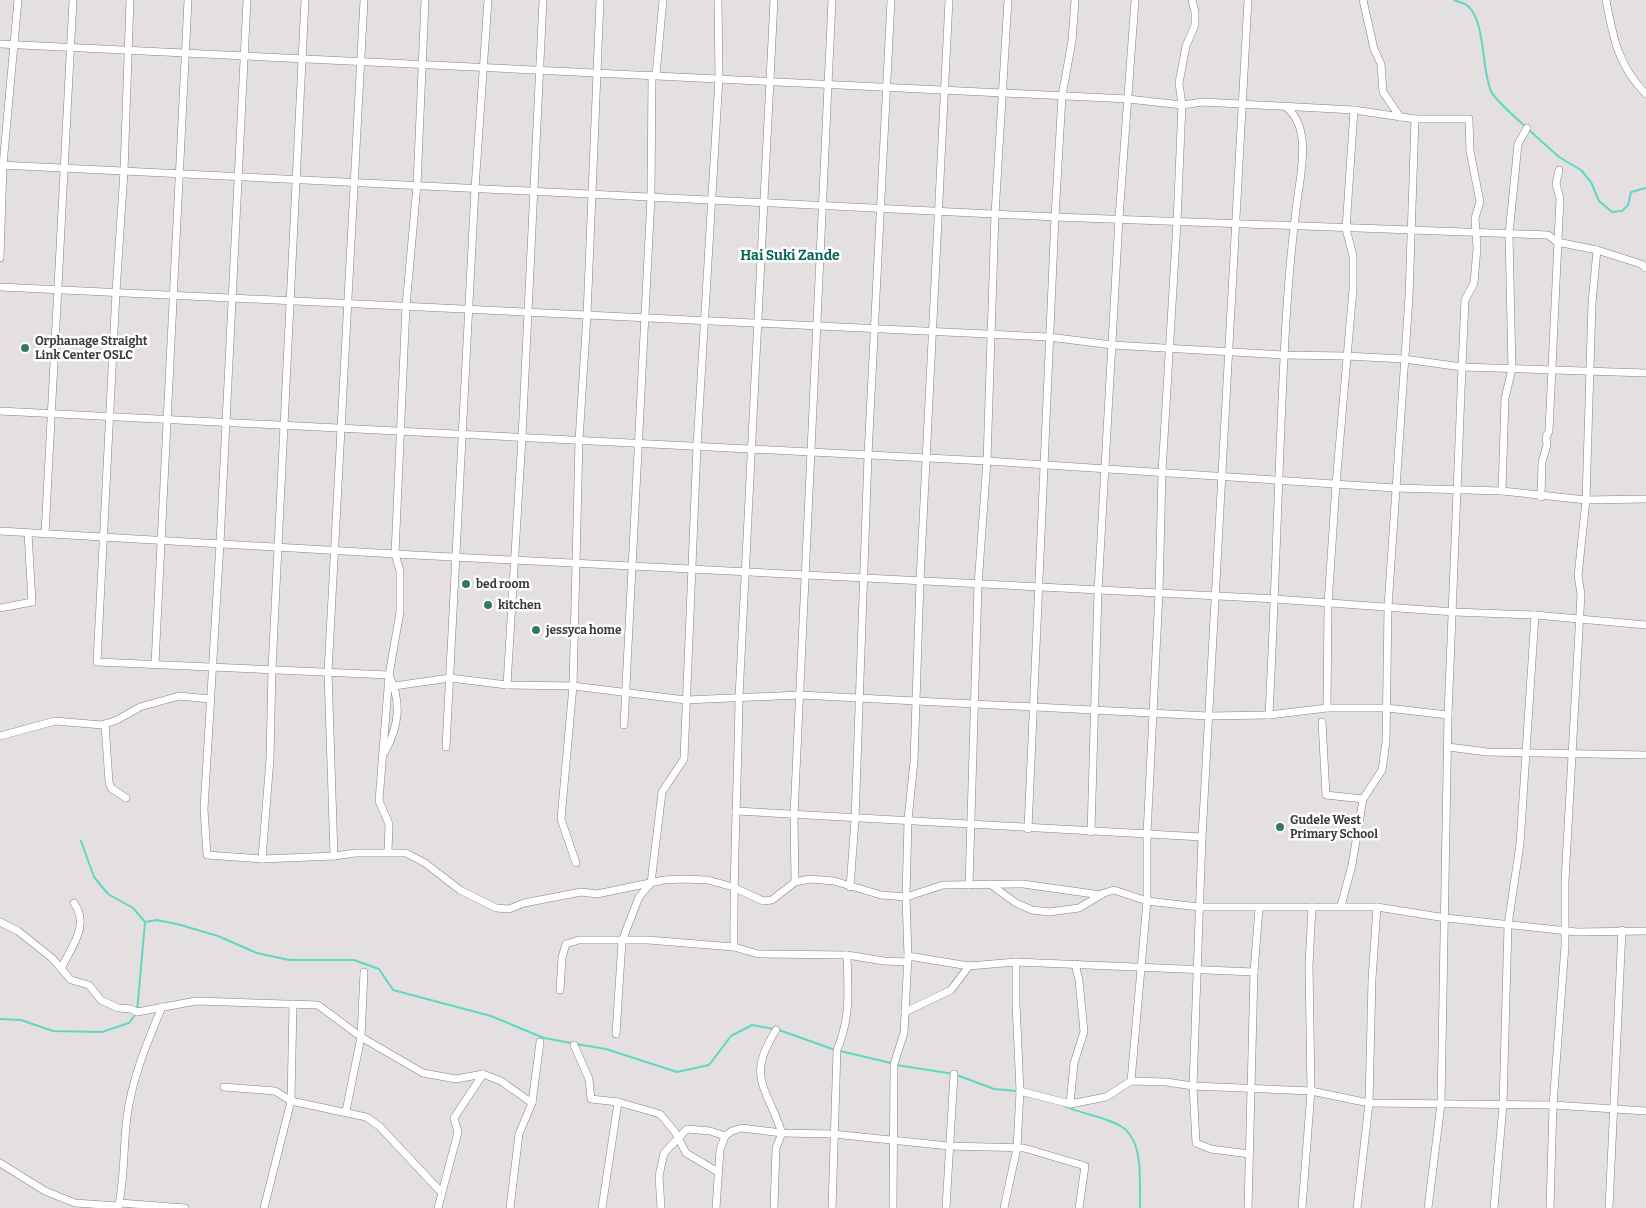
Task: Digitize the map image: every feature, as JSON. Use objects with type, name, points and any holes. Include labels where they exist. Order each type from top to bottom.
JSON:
[{"type":"street","points":[[0,258],[2,165],[12,45],[18,0]]},
{"type":"street","points":[[45,534],[69,46],[73,0]]},
{"type":"street","points":[[130,0],[124,171],[97,662],[388,675]]},
{"type":"street","points":[[155,664],[188,0]]},
{"type":"street","points":[[247,0],[220,543],[211,666],[204,809],[206,855],[262,858],[388,852],[406,853],[425,863],[460,890],[496,908],[508,908],[580,892],[597,894],[682,879],[708,880],[733,887],[763,901],[772,900],[795,882],[820,879],[834,881],[881,895],[906,897],[944,885],[990,884],[1023,884],[1101,895]]},
{"type":"street","points":[[262,858],[270,759],[272,669],[305,0]]},
{"type":"street","points":[[334,856],[328,672],[364,0]]},
{"type":"street","points":[[388,852],[389,824],[379,801],[388,675],[400,612],[402,586],[395,554],[406,306],[417,185],[424,64],[425,0]]},
{"type":"street","points":[[446,747],[464,434],[468,309],[482,66],[487,38],[488,0]]},
{"type":"street","points":[[507,685],[522,437],[543,0]]},
{"type":"street","points":[[576,863],[561,819],[572,686],[579,440],[587,315],[600,0]]},
{"type":"street","points":[[624,725],[651,197],[654,75],[663,0]]},
{"type":"street","points":[[616,1034],[622,941],[639,897],[652,883],[662,792],[684,760],[697,446],[710,200],[719,78],[718,0]]},
{"type":"street","points":[[734,947],[733,887],[739,781],[739,697],[744,572],[752,449],[774,0]]},
{"type":"street","points":[[795,882],[794,815],[832,0]]},
{"type":"street","points":[[850,886],[855,820],[868,455],[876,329],[891,0]]},
{"type":"street","points":[[893,1208],[894,1064],[904,1033],[908,959],[906,897],[908,820],[914,761],[931,332],[949,0]]},
{"type":"street","points":[[969,885],[976,703],[978,584],[987,461],[995,214],[1008,0]]},
{"type":"street","points":[[1091,832],[1098,591],[1119,218],[1135,0]]},
{"type":"street","points":[[1131,1081],[1147,901],[1146,834],[1159,594],[1168,348],[1177,222],[1182,105],[1179,83],[1186,46],[1195,25],[1195,12],[1192,0]]},
{"type":"street","points":[[1248,0],[1208,716],[1193,1086],[1196,1143],[1211,1149],[1249,1154]]},
{"type":"street","points":[[1363,0],[1374,49],[1381,64],[1383,92],[1400,117]]},
{"type":"street","points":[[1606,0],[1612,36],[1621,59],[1634,82],[1646,94]]},
{"type":"street","points":[[1028,829],[1040,588],[1049,337],[1062,96],[1072,41],[1074,2]]},
{"type":"street","points":[[0,44],[1128,99],[1182,105],[1203,102],[1241,104],[1354,110],[1415,119],[1469,118],[1470,151],[1480,202],[1474,218],[1476,267],[1474,283],[1465,300],[1454,612],[1448,715],[1446,918],[1441,1104],[1428,1208]]},
{"type":"street","points":[[1269,715],[1284,355],[1294,227],[1303,153],[1300,122],[1294,113],[1286,107]]},
{"type":"street","points":[[1327,708],[1328,604],[1353,281],[1353,256],[1346,229],[1354,110]]},
{"type":"street","points":[[1341,906],[1352,865],[1363,798],[1382,770],[1386,742],[1388,607],[1409,297],[1415,119]]},
{"type":"street","points":[[1502,491],[1506,398],[1512,369],[1509,234],[1518,144],[1527,128]]},
{"type":"street","points":[[2,165],[1056,217],[1119,218],[1475,234],[1548,235],[1557,242],[1596,250],[1641,264],[1646,268]]},
{"type":"street","points":[[1541,496],[1542,462],[1547,445],[1546,437],[1549,431],[1560,199],[1556,184],[1559,170]]},
{"type":"street","points":[[1550,1208],[1553,1106],[1581,594],[1578,576],[1586,500],[1593,272],[1596,250]]},
{"type":"street","points":[[0,287],[1049,337],[1112,345],[1284,355],[1404,359],[1462,367],[1646,373]]},
{"type":"street","points":[[0,411],[51,412],[401,432],[987,461],[1395,488],[1502,491],[1586,500],[1646,500]]},
{"type":"street","points":[[0,531],[395,554],[1275,599],[1454,612],[1535,615],[1646,625]]},
{"type":"street","points":[[0,608],[32,602],[28,533]]},
{"type":"street","points":[[1494,1208],[1503,1105],[1508,925],[1520,844],[1535,615]]},
{"type":"street","points":[[384,752],[390,742],[399,701],[388,675]]},
{"type":"street","points":[[394,686],[450,678],[507,685],[572,686],[686,700],[800,695],[1208,716],[1269,715],[1327,708],[1387,708],[1448,715]]},
{"type":"street","points":[[0,736],[55,721],[105,724],[140,707],[179,696],[210,699]]},
{"type":"street","points":[[1322,722],[1326,795],[1363,798]]},
{"type":"street","points":[[105,724],[109,782],[111,788],[126,798]]},
{"type":"street","points":[[1448,747],[1488,752],[1646,755]]},
{"type":"street","points":[[736,811],[855,820],[908,820],[1028,829],[1202,837]]},
{"type":"street","points":[[990,884],[1016,904],[1032,910],[1049,912],[1079,908],[1114,890],[1147,901],[1199,907],[1377,907],[1446,918],[1576,932],[1646,931],[1646,925]]},
{"type":"street","points":[[62,967],[82,926],[82,918],[74,903]]},
{"type":"street","points":[[1302,1208],[1310,1091],[1309,964],[1312,907]]},
{"type":"street","points":[[1357,1208],[1369,1103],[1372,979],[1377,907]]},
{"type":"street","points":[[1248,1208],[1254,972],[1259,908]]},
{"type":"street","points":[[0,922],[18,931],[62,967],[71,980],[89,985],[101,1000],[118,1008],[131,1009],[137,1012],[196,1001],[318,1005],[361,1037],[431,1075],[456,1079],[483,1074],[500,1081],[532,1103]]},
{"type":"street","points":[[1609,1208],[1613,1108],[1621,990],[1622,930]]},
{"type":"street","points":[[560,990],[562,957],[566,944],[579,940],[648,940],[734,947],[758,954],[848,955],[884,961],[908,959],[969,966],[1016,962],[1198,968],[1254,972]]},
{"type":"street","points":[[832,1208],[837,1050],[846,1030],[849,1005],[848,955]]},
{"type":"street","points":[[1004,1208],[1017,1148],[1020,1091],[1016,962]]},
{"type":"street","points":[[1070,1104],[1074,1063],[1084,1032],[1079,980],[1075,964]]},
{"type":"street","points":[[904,1012],[951,990],[969,966]]},
{"type":"street","points":[[346,1111],[361,1037],[364,972]]},
{"type":"street","points":[[264,1208],[290,1101],[293,1004]]},
{"type":"street","points":[[119,1206],[127,1116],[134,1084],[162,1008]]},
{"type":"street","points":[[774,1208],[776,1148],[782,1133],[759,1073],[763,1052],[776,1030]]},
{"type":"street","points":[[510,1208],[519,1134],[532,1103],[540,1042]]},
{"type":"street","points":[[574,1044],[589,1079],[591,1099],[618,1102],[660,1114],[678,1138],[686,1153],[718,1172]]},
{"type":"street","points":[[438,1208],[458,1132],[454,1118],[483,1074]]},
{"type":"street","points":[[946,1208],[954,1074]]},
{"type":"street","points":[[1020,1091],[1070,1104],[1106,1098],[1131,1081],[1166,1082],[1193,1086],[1310,1091],[1369,1103],[1553,1106],[1646,1111]]},
{"type":"street","points":[[224,1087],[275,1092],[290,1101],[366,1116],[379,1126],[441,1192]]},
{"type":"street","points":[[602,1208],[618,1102]]},
{"type":"street","points":[[716,1208],[720,1150],[724,1136],[742,1128],[782,1133],[833,1134],[949,1146],[1017,1148],[1043,1152],[1085,1166],[1078,1208]]},
{"type":"street","points":[[661,1208],[659,1176],[666,1148],[687,1129],[710,1131],[724,1136]]},
{"type":"street","points":[[0,1163],[45,1191],[75,1203],[185,1208]]},
{"type":"waterway","points":[[1454,0],[1468,6],[1478,23],[1488,81],[1493,95],[1526,127]]},
{"type":"waterway","points":[[1529,130],[1559,157],[1581,170],[1591,182],[1599,201],[1612,212],[1622,211],[1628,205],[1631,192],[1646,188]]},
{"type":"waterway","points":[[81,841],[94,877],[108,894],[133,908],[145,922]]},
{"type":"waterway","points":[[0,1019],[21,1020],[53,1031],[102,1032],[129,1023],[137,1012],[145,922],[157,920],[218,936],[257,953],[289,960],[354,960],[379,969],[393,990],[491,1016],[544,1038],[571,1043]]},
{"type":"waterway","points":[[576,1044],[606,1049],[677,1072],[709,1065],[731,1036],[752,1025],[774,1029]]},
{"type":"waterway","points":[[779,1030],[835,1050]]},
{"type":"waterway","points":[[840,1051],[891,1063]]},
{"type":"waterway","points":[[896,1065],[954,1074],[994,1089],[1017,1091]]},
{"type":"waterway","points":[[1060,1104],[1115,1123],[1129,1134],[1138,1153],[1140,1208]]},
{"type":"place","name":"Orphanage Straight Link Center OSLC","points":[[25,348]]},
{"type":"place","name":"bed room","points":[[466,584]]},
{"type":"place","name":"kitchen","points":[[488,605]]},
{"type":"place","name":"jessyca home","points":[[536,630]]},
{"type":"place","name":"Gudele West Primary School","points":[[1280,827]]},
{"type":"district","name":"Hai Suki Zande","points":[[790,255]]}]
